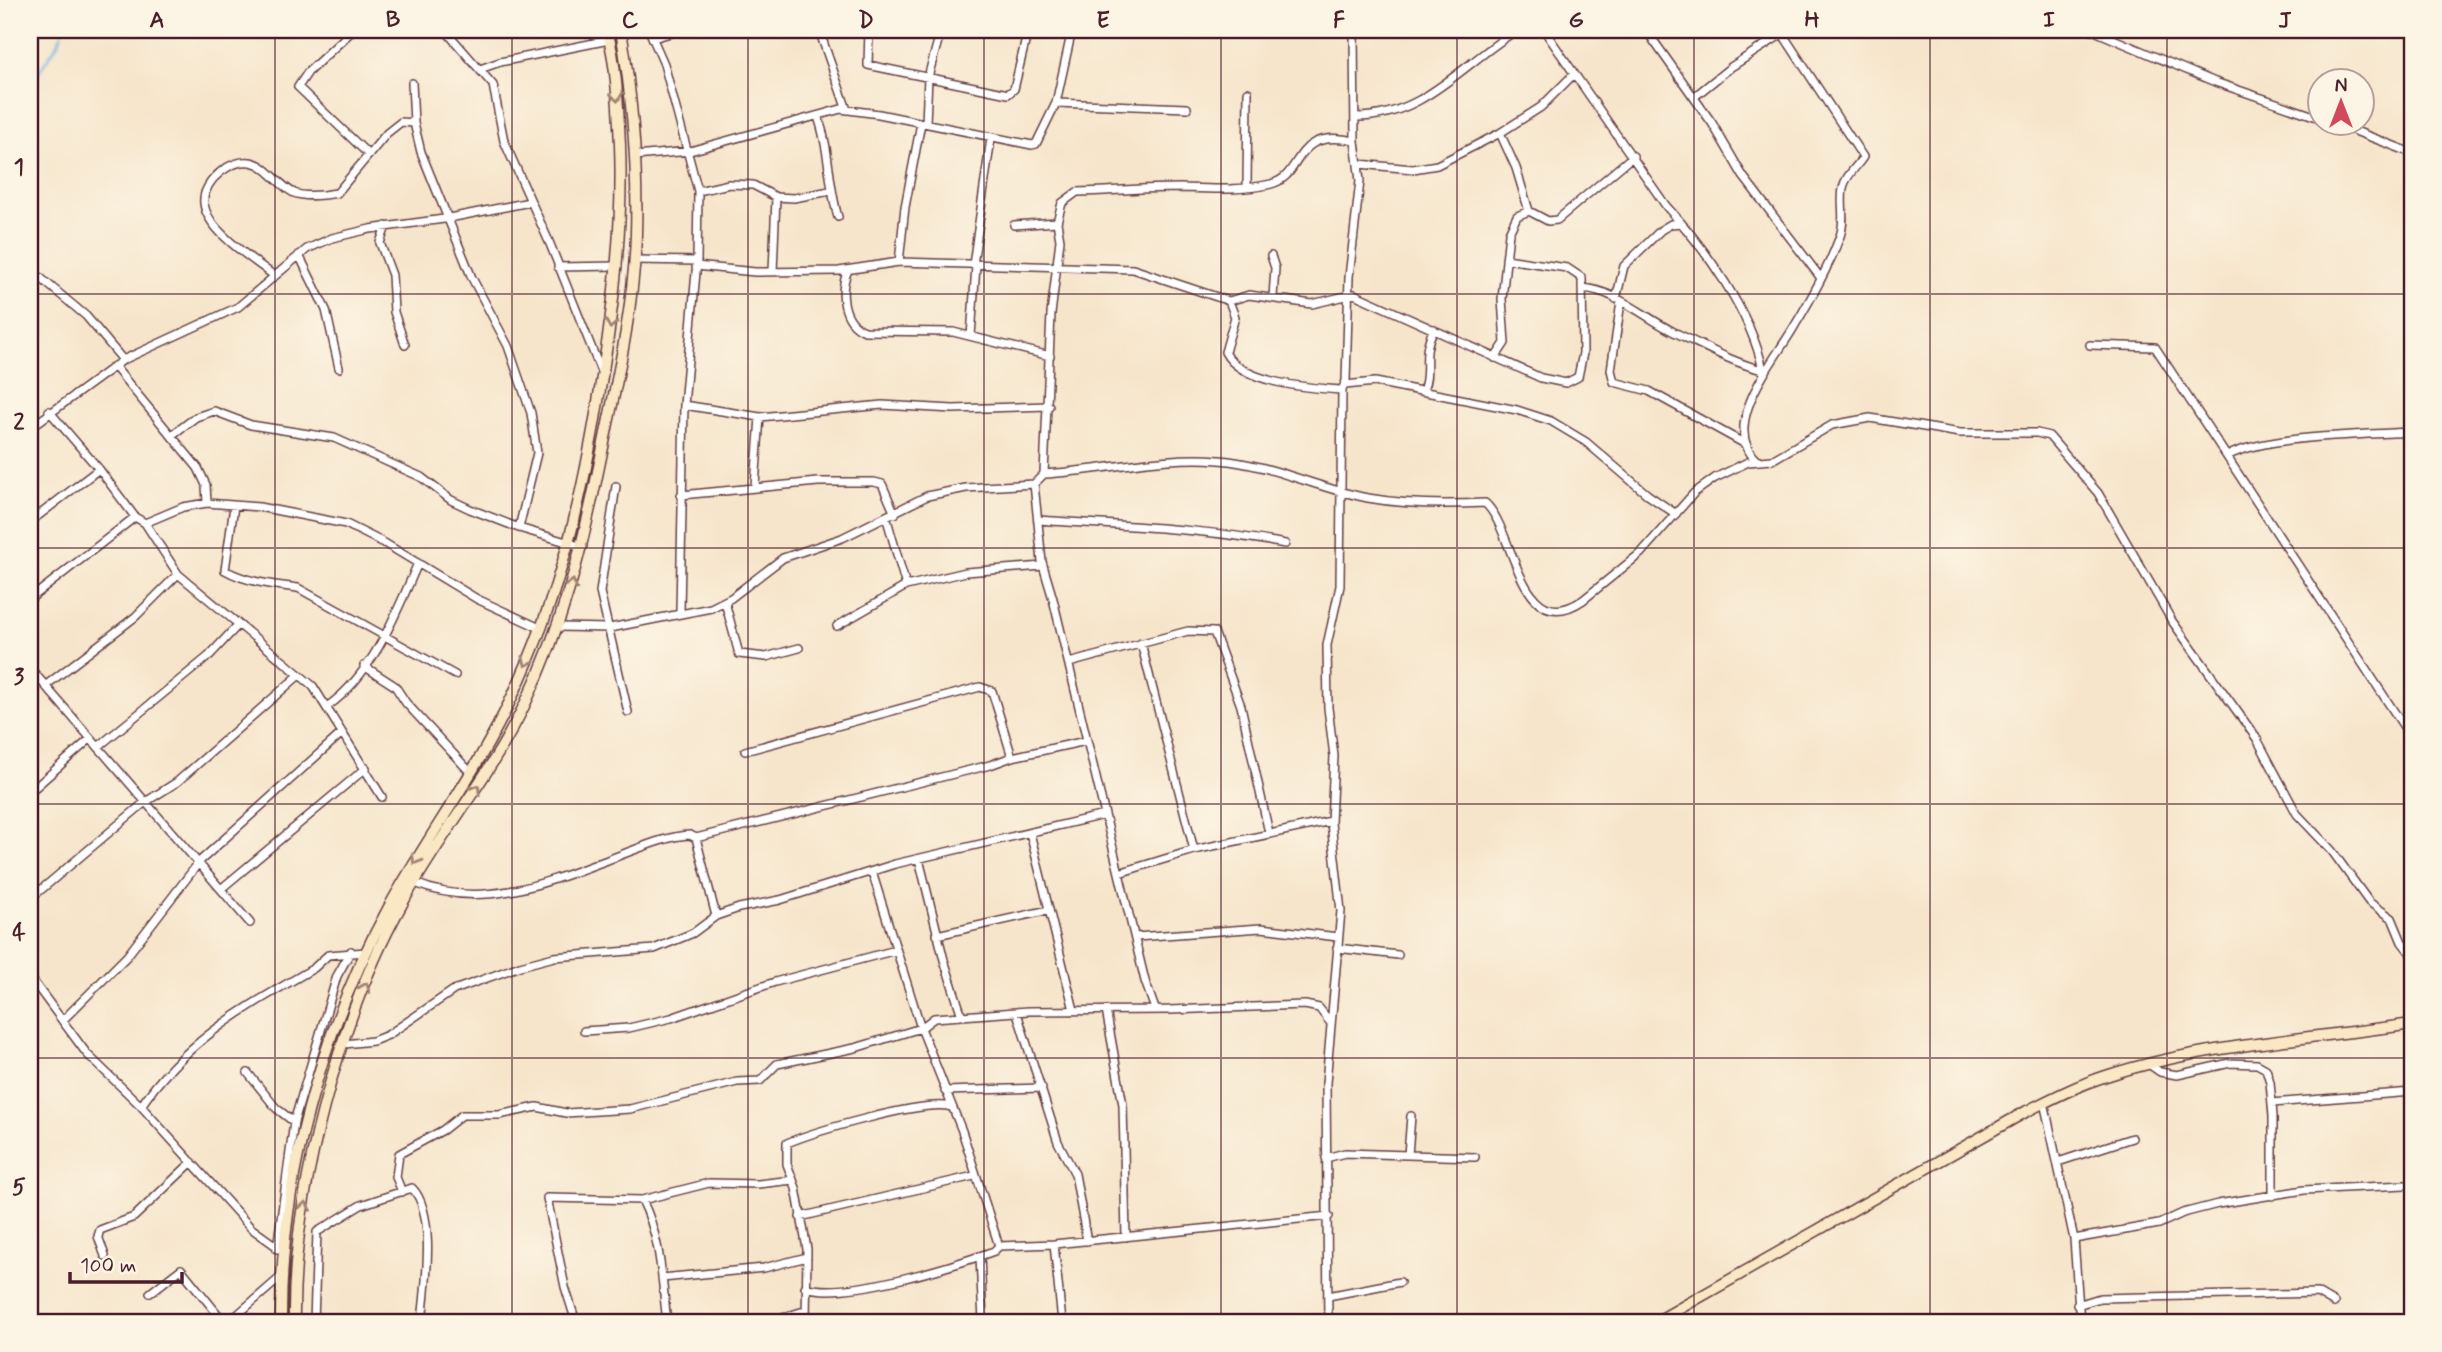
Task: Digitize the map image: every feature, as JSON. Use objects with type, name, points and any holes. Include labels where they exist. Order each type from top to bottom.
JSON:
[{"type":"main road","points":[[294,1322],[297,1265],[305,1202],[321,1122],[344,1044],[391,925],[509,737],[559,627],[583,547],[613,401],[634,260],[635,156],[621,30]]},
{"type":"main road","points":[[281,1322],[280,1250],[307,1120],[342,1005],[366,952],[417,857],[471,773],[511,700],[542,629],[570,544],[584,490],[618,266],[622,197],[618,102],[608,35]]},
{"type":"main road","points":[[1656,1322],[2044,1102],[2106,1076],[2218,1051],[2412,1024]]},
{"type":"street","points":[[353,30],[308,72],[298,87],[369,155]]},
{"type":"street","points":[[649,30],[690,151],[698,191],[696,264],[684,405],[680,612]]},
{"type":"street","points":[[653,38],[681,30]]},
{"type":"street","points":[[819,30],[847,110]]},
{"type":"street","points":[[869,30],[869,65],[1010,93],[1014,89],[1028,30]]},
{"type":"street","points":[[899,262],[905,207],[923,123],[928,77],[941,30]]},
{"type":"street","points":[[635,156],[690,151],[847,110],[923,123],[1027,146],[1036,144],[1056,103],[1072,30]]},
{"type":"street","points":[[1328,1322],[1329,1216],[1326,1158],[1329,1021],[1341,900],[1332,855],[1335,756],[1328,708],[1327,645],[1339,595],[1343,388],[1351,248],[1358,208],[1354,30]]},
{"type":"street","points":[[1356,117],[1381,116],[1417,104],[1517,30]]},
{"type":"street","points":[[1544,30],[1673,214],[1708,257],[1755,334],[1763,370]]},
{"type":"street","points":[[1646,30],[1694,97],[1743,176],[1820,277]]},
{"type":"street","points":[[2092,30],[2215,82],[2306,114]]},
{"type":"street","points":[[447,31],[480,69],[498,97],[504,141],[603,376]]},
{"type":"street","points":[[1694,97],[1781,32],[1863,155],[1843,187],[1841,235],[1793,330],[1763,370],[1745,417],[1749,458]]},
{"type":"street","points":[[480,69],[608,35]]},
{"type":"street","points":[[1359,164],[1425,168],[1500,133],[1550,101],[1573,75]]},
{"type":"street","points":[[412,83],[414,123],[428,169],[472,278],[508,346],[536,437],[535,470],[519,528]]},
{"type":"street","points":[[1247,187],[1248,92]]},
{"type":"street","points":[[1056,103],[1187,108]]},
{"type":"street","points":[[818,117],[829,166],[830,191],[838,217]]},
{"type":"street","points":[[273,275],[225,236],[205,215],[203,203],[206,190],[216,174],[236,163],[258,164],[295,193],[335,194],[395,125],[407,121],[414,123]]},
{"type":"street","points":[[1500,133],[1516,168],[1529,211],[1548,221],[1557,220],[1633,156]]},
{"type":"street","points":[[2368,136],[2412,153]]},
{"type":"street","points":[[1044,474],[1055,266],[1060,240],[1057,222],[1062,203],[1077,192],[1247,187],[1280,181],[1304,150],[1315,142],[1334,137],[1355,141]]},
{"type":"street","points":[[971,336],[975,266],[991,138]]},
{"type":"street","points":[[698,191],[729,184],[753,185],[776,197],[794,198],[830,191]]},
{"type":"street","points":[[772,272],[776,197]]},
{"type":"street","points":[[30,428],[49,411],[123,360],[238,307],[299,255],[332,238],[386,226],[450,218],[530,202]]},
{"type":"street","points":[[1495,358],[1505,343],[1502,299],[1513,220],[1529,211]]},
{"type":"street","points":[[1673,214],[1671,223],[1621,270],[1611,370],[1614,382],[1649,391],[1747,444]]},
{"type":"street","points":[[1014,225],[1057,222]]},
{"type":"street","points":[[1671,223],[1681,223]]},
{"type":"street","points":[[386,226],[380,243],[392,275],[394,312],[405,345]]},
{"type":"street","points":[[299,255],[326,310],[339,368]]},
{"type":"street","points":[[1271,256],[1275,268],[1273,297]]},
{"type":"street","points":[[634,260],[696,264],[727,271],[772,272],[844,273],[899,262],[1133,268],[1229,301],[1249,295],[1312,304],[1349,294],[1370,300],[1541,378],[1566,383],[1578,376],[1583,353],[1582,278],[1567,268],[1506,259]]},
{"type":"street","points":[[558,267],[618,266]]},
{"type":"street","points":[[30,269],[86,316],[123,360]]},
{"type":"street","points":[[844,273],[845,313],[857,328],[971,336],[1050,356]]},
{"type":"street","points":[[1582,288],[1593,289],[1649,314],[1672,331],[1763,370]]},
{"type":"street","points":[[1229,301],[1235,317],[1225,352],[1231,361],[1254,374],[1294,387],[1343,388],[1363,381],[1423,390],[1517,410],[1552,421],[1586,442],[1648,495],[1676,514]]},
{"type":"street","points":[[1423,390],[1427,379],[1426,349],[1434,329]]},
{"type":"street","points":[[2090,345],[2155,347],[2412,739]]},
{"type":"street","points":[[114,366],[172,435],[202,476],[207,503]]},
{"type":"street","points":[[684,405],[760,416],[882,405],[953,409],[1049,406]]},
{"type":"street","points":[[49,411],[99,469],[135,517],[145,523],[178,574],[313,686],[328,706],[382,797]]},
{"type":"street","points":[[172,435],[196,417],[214,411],[250,425],[334,438],[421,477],[451,500],[519,528],[583,547]]},
{"type":"street","points":[[755,486],[760,416]]},
{"type":"street","points":[[1749,458],[1757,461],[1772,460],[1846,420],[1870,418],[1984,435],[2037,433],[2049,436],[2098,493],[2172,621],[2199,654],[2220,689],[2257,739],[2297,814],[2332,851],[2369,902],[2392,918],[2402,942],[2412,955]]},
{"type":"street","points":[[2227,456],[2246,446],[2271,442],[2412,432]]},
{"type":"street","points":[[559,627],[610,628],[680,612],[702,610],[725,602],[783,558],[830,543],[891,515],[908,504],[946,492],[1034,484],[1044,474],[1161,461],[1220,460],[1303,478],[1366,498],[1440,506],[1485,503],[1500,525],[1524,587],[1539,602],[1561,608],[1574,606],[1583,600],[1631,561],[1694,493],[1749,458]]},
{"type":"street","points":[[30,522],[99,469]]},
{"type":"street","points":[[681,495],[818,482],[882,484],[906,586]]},
{"type":"street","points":[[1034,484],[1043,566],[1155,1009]]},
{"type":"street","points":[[616,486],[600,592],[628,712]]},
{"type":"street","points":[[145,523],[183,507],[207,503],[258,507],[346,524],[477,599],[542,629]]},
{"type":"street","points":[[234,506],[225,570],[235,576],[270,585],[298,588],[455,675]]},
{"type":"street","points":[[30,599],[135,517]]},
{"type":"street","points":[[1038,520],[1143,529],[1182,528],[1285,544]]},
{"type":"street","points":[[328,706],[340,698],[383,636],[418,563]]},
{"type":"street","points":[[837,626],[906,586],[966,572],[1043,566]]},
{"type":"street","points":[[30,688],[43,683],[135,617],[178,574]]},
{"type":"street","points":[[725,602],[739,654],[766,657],[799,648]]},
{"type":"street","points":[[98,747],[209,656],[238,625]]},
{"type":"street","points":[[1069,663],[1141,643],[1200,630],[1212,631],[1218,637],[1241,706],[1269,833]]},
{"type":"street","points":[[1141,643],[1194,850]]},
{"type":"street","points":[[364,666],[395,686],[406,703],[471,773]]},
{"type":"street","points":[[30,667],[144,803],[200,861],[250,923]]},
{"type":"street","points":[[30,898],[144,803],[177,782],[298,676]]},
{"type":"street","points":[[745,751],[980,687],[992,691],[1012,757]]},
{"type":"street","points":[[63,1020],[127,956],[200,861],[342,733]]},
{"type":"street","points":[[30,792],[90,740]]},
{"type":"street","points":[[415,883],[448,893],[509,894],[686,834],[696,838],[990,765],[1012,757],[1086,741]]},
{"type":"street","points":[[222,888],[366,768]]},
{"type":"street","points":[[344,1044],[373,1041],[388,1035],[454,990],[483,978],[554,957],[654,949],[693,933],[716,916],[919,859],[1104,815]]},
{"type":"street","points":[[1119,873],[1194,850],[1331,821]]},
{"type":"street","points":[[1030,834],[1074,1010]]},
{"type":"street","points":[[696,838],[716,916]]},
{"type":"street","points":[[919,859],[937,935],[962,1016]]},
{"type":"street","points":[[872,872],[921,1028],[962,1131],[974,1176],[999,1246]]},
{"type":"street","points":[[937,935],[1049,910]]},
{"type":"street","points":[[1136,937],[1261,929],[1338,937]]},
{"type":"street","points":[[1337,948],[1398,955]]},
{"type":"street","points":[[584,1031],[629,1028],[671,1018],[715,1006],[751,990],[896,950]]},
{"type":"street","points":[[280,1250],[294,1122],[337,976],[351,951]]},
{"type":"street","points":[[141,1106],[172,1065],[208,1032],[314,968],[328,955],[351,951],[366,952]]},
{"type":"street","points":[[30,977],[87,1054],[141,1106],[251,1228],[280,1250]]},
{"type":"street","points":[[402,1192],[396,1177],[399,1154],[443,1130],[462,1115],[499,1115],[537,1107],[566,1113],[630,1109],[737,1082],[760,1081],[777,1064],[838,1053],[921,1028],[934,1018],[1074,1010],[1305,1005],[1319,1008],[1329,1021]]},
{"type":"street","points":[[1106,1010],[1123,1105],[1126,1237]]},
{"type":"street","points":[[1017,1013],[1058,1142],[1075,1174],[1087,1241]]},
{"type":"street","points":[[2150,1065],[2160,1072],[2177,1075],[2200,1072],[2218,1064],[2257,1064],[2269,1074],[2273,1196]]},
{"type":"street","points":[[248,1073],[276,1108],[294,1122]]},
{"type":"street","points":[[946,1091],[1042,1088]]},
{"type":"street","points":[[2272,1103],[2412,1092]]},
{"type":"street","points":[[2044,1102],[2074,1238],[2080,1322]]},
{"type":"street","points":[[806,1322],[804,1311],[807,1261],[793,1180],[787,1164],[789,1142],[887,1111],[914,1110],[930,1104],[951,1107]]},
{"type":"street","points":[[1408,1155],[1411,1116]]},
{"type":"street","points":[[2058,1162],[2132,1138]]},
{"type":"street","points":[[1326,1158],[1345,1153],[1475,1157]]},
{"type":"street","points":[[105,1256],[98,1236],[100,1230],[134,1217],[192,1162]]},
{"type":"street","points":[[800,1217],[974,1176]]},
{"type":"street","points":[[576,1322],[565,1287],[547,1198],[642,1200],[709,1183],[758,1184],[793,1180]]},
{"type":"street","points":[[2074,1238],[2159,1224],[2199,1208],[2304,1190],[2405,1185]]},
{"type":"street","points":[[314,1322],[317,1232],[361,1205],[412,1188],[416,1191],[425,1229],[428,1260],[422,1322]]},
{"type":"street","points":[[642,1200],[648,1213],[662,1278],[667,1322]]},
{"type":"street","points":[[805,1287],[819,1290],[878,1283],[980,1256],[999,1246],[1087,1241],[1329,1216]]},
{"type":"street","points":[[1054,1244],[1062,1322]]},
{"type":"street","points":[[980,1256],[982,1322]]},
{"type":"street","points":[[662,1278],[807,1261]]},
{"type":"street","points":[[150,1293],[181,1269],[224,1322]]},
{"type":"street","points":[[229,1322],[281,1277]]},
{"type":"street","points":[[1328,1296],[1401,1282]]},
{"type":"street","points":[[2077,1305],[2100,1298],[2317,1293],[2334,1303]]},
{"type":"street","points":[[769,1322],[804,1311]]},
{"type":"waterway","points":[[30,95],[36,77],[56,47],[63,30]]}]
